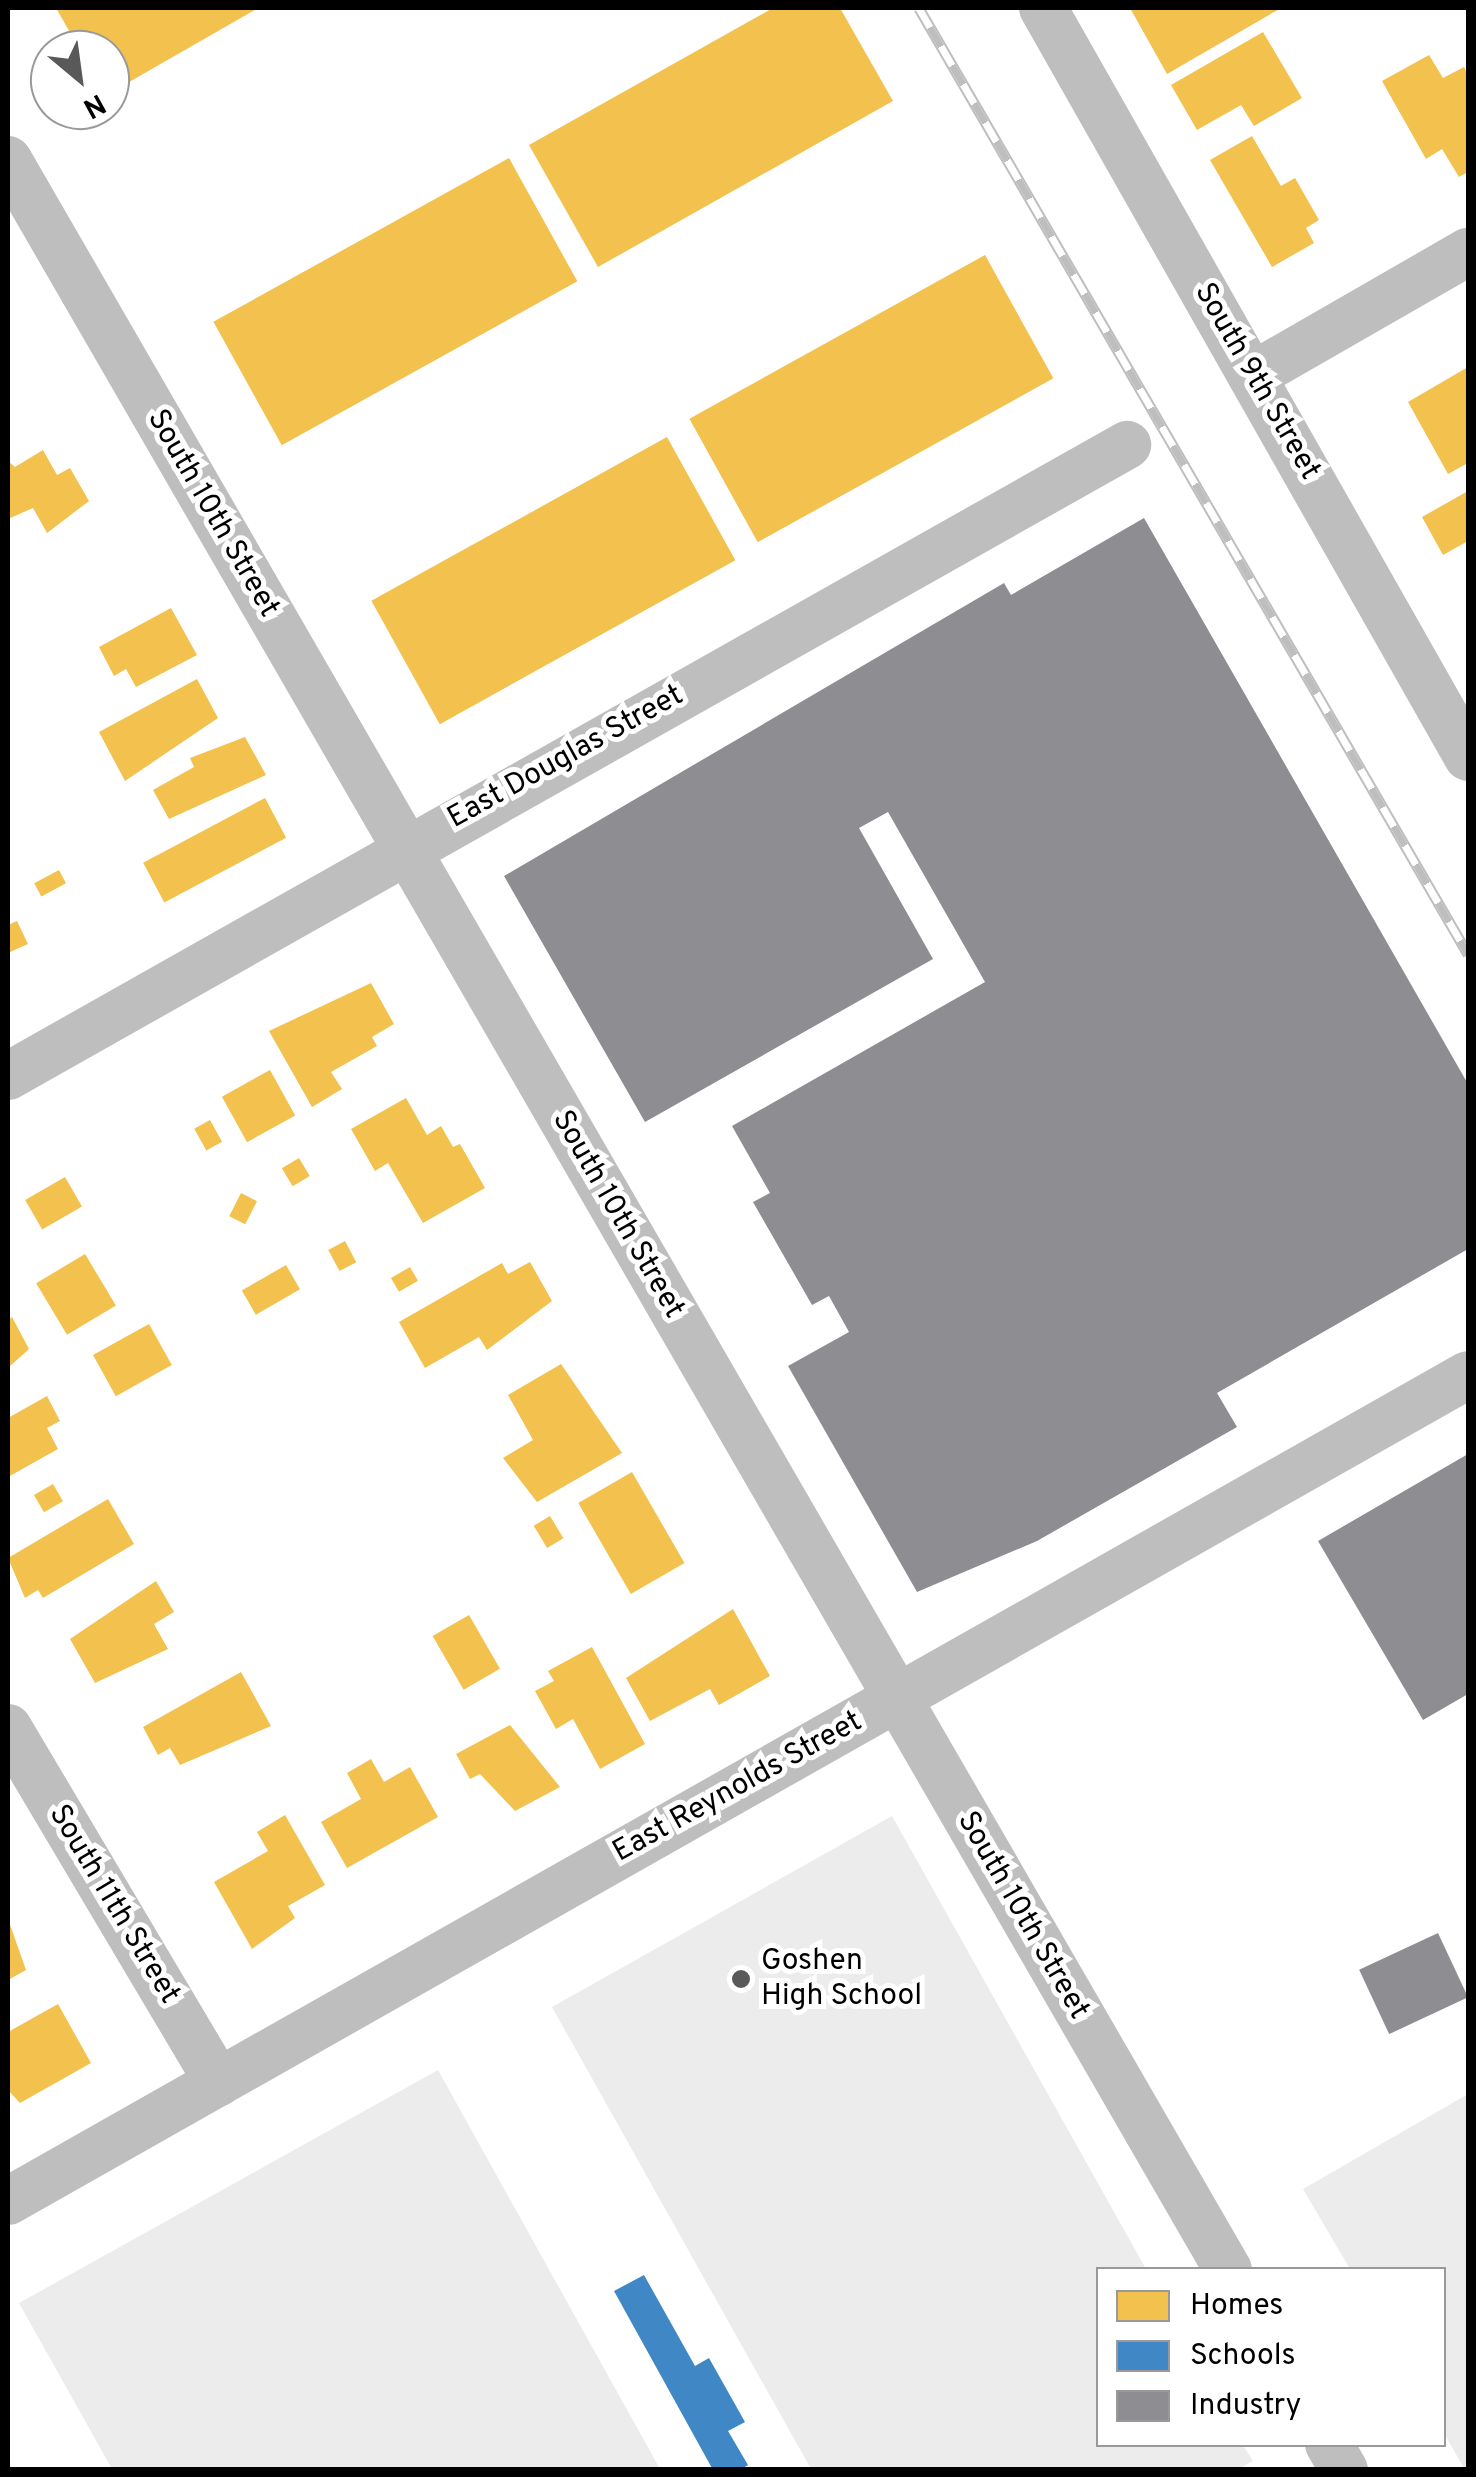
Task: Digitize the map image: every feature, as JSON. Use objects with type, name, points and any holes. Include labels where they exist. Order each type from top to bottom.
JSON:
[{"type":"street","name":"South 9th Street","points":[[1044,8],[1468,757]]},
{"type":"street","name":"South 10th Street","points":[[8,160],[1226,2267]]},
{"type":"street","points":[[1252,376],[1468,252]]},
{"type":"street","name":"East Douglas Street","points":[[8,1076],[406,848],[1127,445]]},
{"type":"street","name":"East Reynolds Street","points":[[8,2200],[1468,1375]]},
{"type":"street","name":"South 11th Street","points":[[8,1728],[218,2082]]},
{"type":"street","points":[[1332,2447],[1344,2470]]},
{"type":"shaded area","points":[[892,1816],[1145,2267],[1096,2267],[1096,2447],[1244,2447],[1253,2461],[1238,2469],[811,2469],[552,2007]]},
{"type":"shaded area","points":[[438,2070],[660,2469],[112,2469],[19,2303]]},
{"type":"shaded area","points":[[1468,2094],[1468,2469],[1465,2470],[1446,2437],[1446,2267],[1349,2267],[1303,2189]]},
{"type":"building: Homes","points":[[56,8],[258,8],[130,82],[130,30],[69,30]]},
{"type":"building: Homes","points":[[773,8],[840,8],[893,101],[598,267],[529,145]]},
{"type":"building: Homes","points":[[1130,8],[1281,8],[1167,74]]},
{"type":"building: Homes","points":[[1263,32],[1302,98],[1254,126],[1241,105],[1197,130],[1171,85]]},
{"type":"building: Homes","points":[[1429,55],[1443,78],[1464,67],[1468,75],[1468,172],[1459,177],[1442,149],[1426,159],[1382,81]]},
{"type":"building: Homes","points":[[1252,136],[1281,186],[1295,178],[1319,220],[1306,228],[1314,243],[1272,267],[1210,160]]},
{"type":"building: Homes","points":[[509,158],[577,281],[282,445],[213,322]]},
{"type":"building: Homes","points":[[985,255],[1053,378],[758,542],[689,419]]},
{"type":"building: Homes","points":[[1468,367],[1468,463],[1448,474],[1408,402]]},
{"type":"building: Homes","points":[[667,437],[735,560],[440,724],[371,601]]},
{"type":"building: Homes","points":[[43,450],[57,475],[70,468],[89,501],[47,533],[33,508],[8,519],[8,461],[15,467]]},
{"type":"building: Homes","points":[[1468,491],[1468,541],[1443,555],[1422,517]]},
{"type":"building: Homes","points":[[171,608],[197,655],[136,687],[126,669],[114,676],[99,647]]},
{"type":"building: Homes","points":[[197,679],[218,718],[125,781],[99,732]]},
{"type":"building: Homes","points":[[245,737],[266,775],[169,819],[153,790],[194,767],[190,758]]},
{"type":"building: Homes","points":[[265,798],[286,838],[164,903],[143,863]]},
{"type":"building: Homes","points":[[59,870],[66,883],[41,896],[34,883]]},
{"type":"building: Homes","points":[[17,921],[28,944],[8,953],[8,925]]},
{"type":"building: Homes","points":[[371,983],[394,1024],[372,1037],[377,1046],[331,1072],[342,1089],[312,1107],[269,1031]]},
{"type":"building: Homes","points":[[270,1070],[295,1115],[247,1142],[222,1097]]},
{"type":"building: Homes","points":[[406,1098],[427,1135],[441,1126],[453,1147],[460,1144],[485,1188],[423,1223],[388,1163],[375,1171],[351,1129]]},
{"type":"building: Homes","points":[[210,1120],[222,1142],[206,1151],[194,1129]]},
{"type":"building: Homes","points":[[299,1158],[310,1176],[293,1186],[282,1168]]},
{"type":"building: Homes","points":[[65,1177],[82,1206],[42,1229],[25,1200]]},
{"type":"building: Homes","points":[[241,1193],[257,1201],[245,1224],[229,1216]]},
{"type":"building: Homes","points":[[345,1241],[356,1262],[339,1271],[328,1250]]},
{"type":"building: Homes","points":[[85,1254],[116,1305],[67,1335],[36,1283]]},
{"type":"building: Homes","points":[[530,1262],[552,1301],[487,1350],[479,1337],[425,1368],[399,1322],[502,1263],[508,1274]]},
{"type":"building: Homes","points":[[286,1265],[300,1289],[256,1315],[242,1290]]},
{"type":"building: Homes","points":[[410,1267],[418,1281],[399,1292],[391,1278]]},
{"type":"building: Homes","points":[[12,1317],[29,1349],[8,1368],[8,1320]]},
{"type":"building: Homes","points":[[149,1324],[172,1365],[116,1396],[93,1355]]},
{"type":"building: Homes","points":[[561,1364],[622,1453],[537,1502],[503,1458],[533,1440],[508,1395]]},
{"type":"building: Homes","points":[[47,1396],[60,1421],[47,1428],[58,1449],[8,1477],[8,1418]]},
{"type":"building: Homes","points":[[632,1472],[684,1563],[631,1594],[578,1503]]},
{"type":"building: Homes","points":[[53,1484],[63,1501],[44,1512],[34,1495]]},
{"type":"building: Homes","points":[[108,1499],[134,1544],[43,1598],[38,1590],[25,1598],[8,1558]]},
{"type":"building: Homes","points":[[550,1516],[563,1538],[547,1548],[534,1526]]},
{"type":"building: Homes","points":[[156,1581],[174,1612],[154,1624],[168,1649],[95,1683],[70,1639]]},
{"type":"building: Homes","points":[[733,1609],[770,1676],[719,1705],[710,1689],[650,1721],[626,1678]]},
{"type":"building: Homes","points":[[469,1615],[500,1669],[464,1690],[433,1636]]},
{"type":"building: Homes","points":[[592,1647],[645,1744],[600,1769],[573,1719],[556,1729],[535,1691],[554,1681],[548,1671]]},
{"type":"building: Homes","points":[[241,1672],[271,1726],[180,1765],[170,1748],[158,1755],[143,1727]]},
{"type":"building: Homes","points":[[510,1725],[560,1787],[515,1811],[480,1774],[470,1779],[456,1754]]},
{"type":"building: Homes","points":[[371,1759],[384,1782],[410,1767],[438,1817],[347,1868],[321,1822],[361,1799],[347,1773]]},
{"type":"building: Homes","points":[[285,1815],[325,1885],[288,1906],[295,1918],[252,1949],[214,1882],[268,1851],[257,1832]]},
{"type":"building: Homes","points":[[8,1919],[26,1970],[8,1980]]},
{"type":"building: Homes","points":[[58,2004],[91,2063],[20,2103],[8,2090],[8,2032]]},
{"type":"building: Schools","points":[[644,2275],[695,2366],[709,2358],[745,2422],[728,2431],[748,2465],[740,2470],[713,2470],[614,2291]]},
{"type":"building: Industry","points":[[1144,518],[1468,1084],[1468,1249],[1217,1393],[1237,1427],[1037,1541],[917,1592],[788,1366],[849,1332],[829,1296],[812,1305],[753,1202],[770,1193],[732,1126],[985,982],[888,812],[859,828],[933,959],[645,1122],[504,876],[1004,583],[1011,595]]},
{"type":"building: Industry","points":[[1468,1454],[1468,1694],[1423,1720],[1318,1541]]},
{"type":"building: Industry","points":[[1438,1933],[1468,1997],[1389,2034],[1359,1970]]},
{"type":"railway","points":[[919,8],[1468,954]]},
{"type":"place","name":"Goshen High School","points":[[741,1979]]}]
